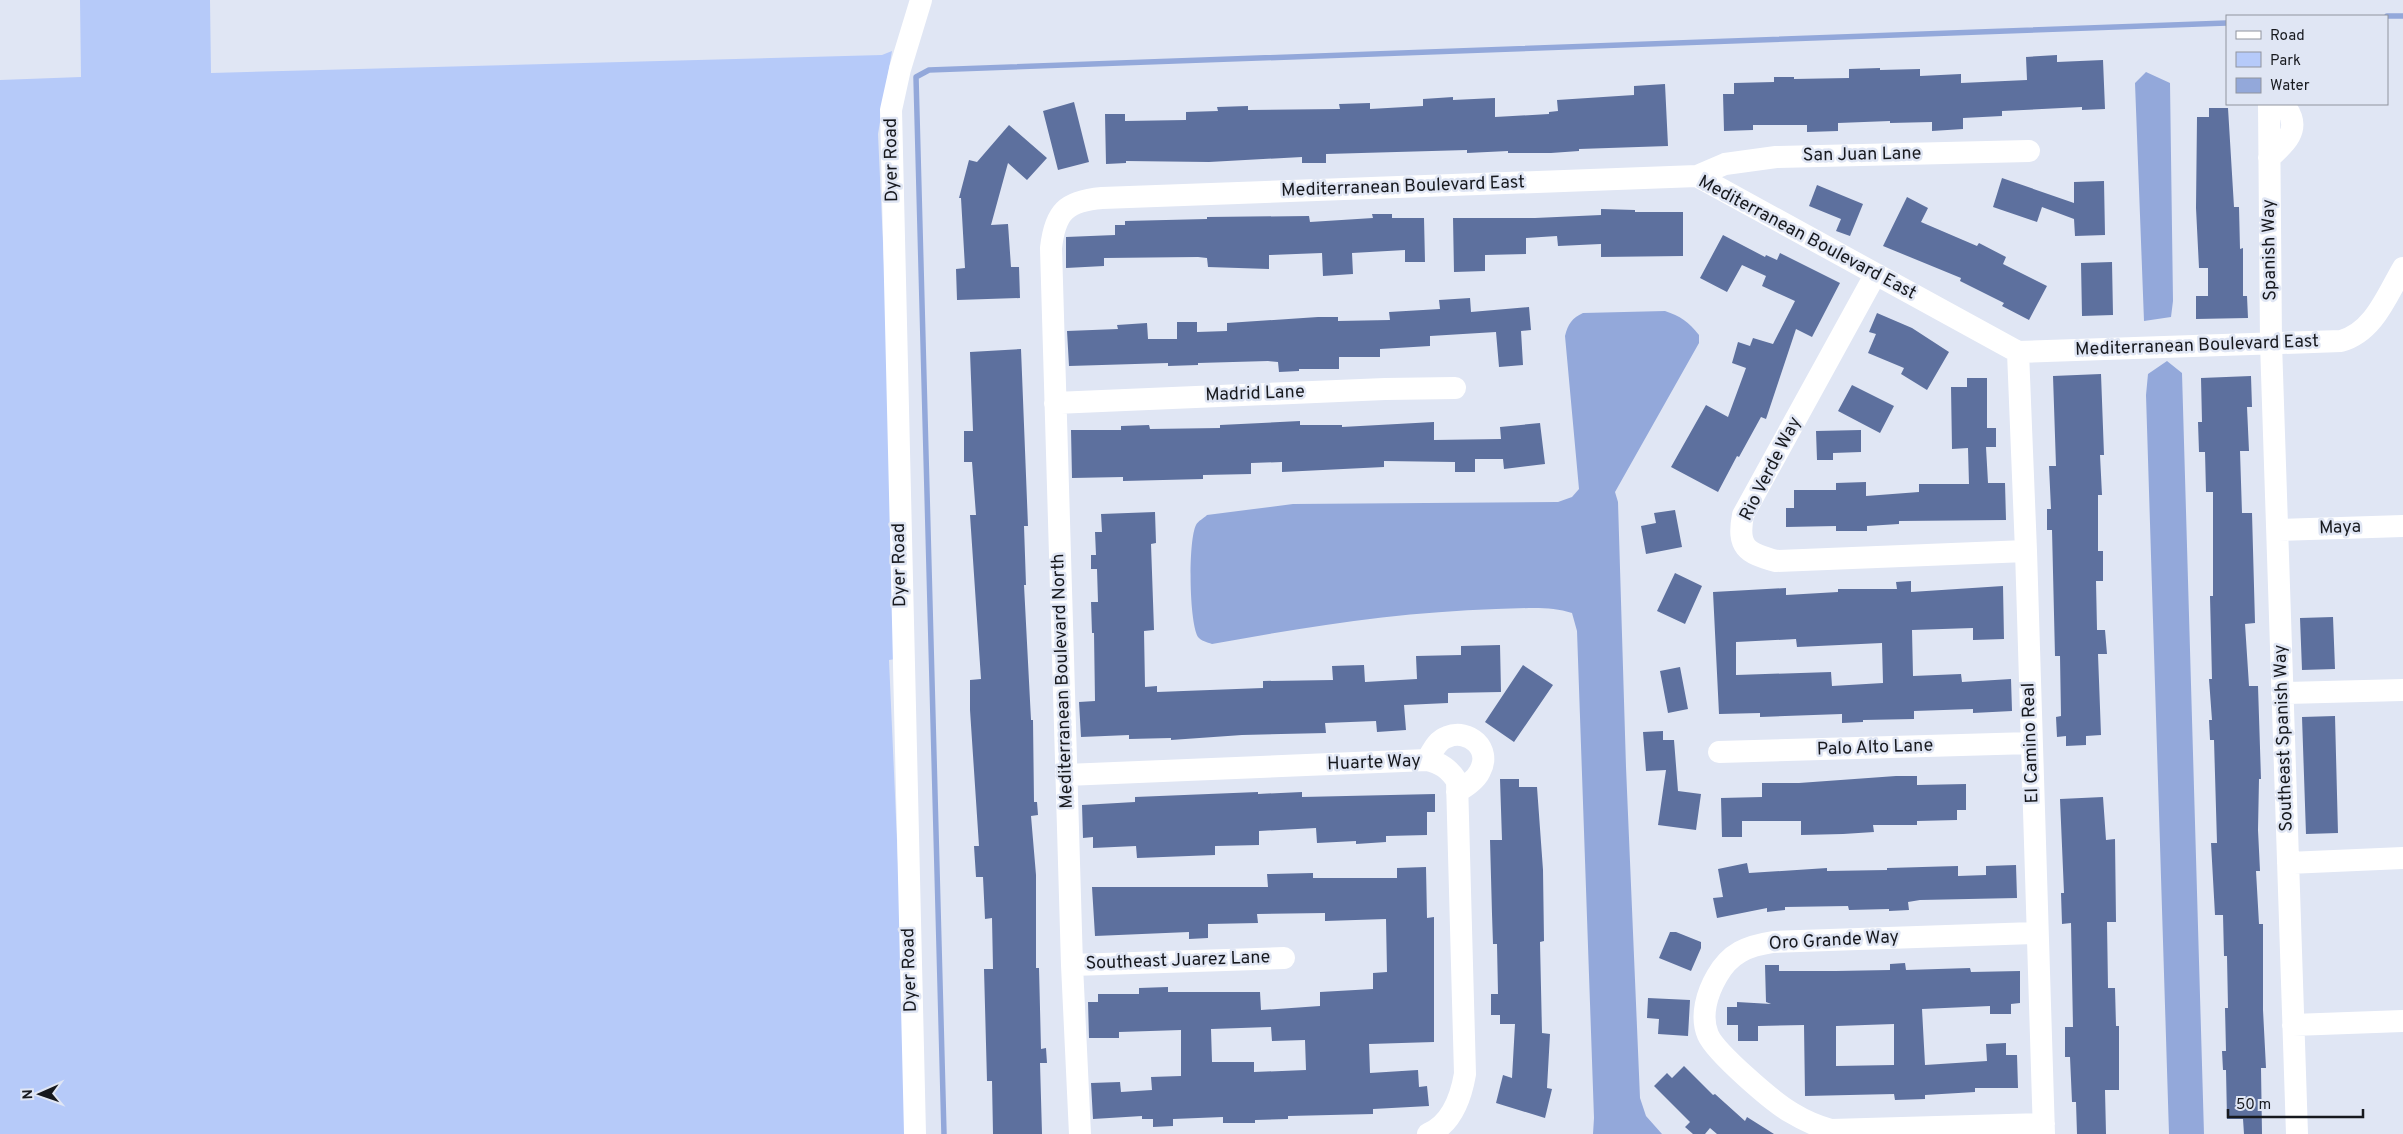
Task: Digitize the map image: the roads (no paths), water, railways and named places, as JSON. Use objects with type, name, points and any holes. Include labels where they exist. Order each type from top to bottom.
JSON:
[{"type":"street","name":"Dyer Road","points":[[915,1134],[891,110],[900,69],[921,0]]},
{"type":"street","name":"Spanish Way","points":[[2269,105],[2271,342]]},
{"type":"street","points":[[2269,158],[2287,140],[2292,132],[2294,121],[2287,109],[2276,105]]},
{"type":"street","name":"San Juan Lane","points":[[1697,176],[1725,164],[1776,157],[2029,151]]},
{"type":"street","name":"Mediterranean Boulevard East","points":[[1053,228],[1060,215],[1069,206],[1082,200],[1102,198],[1697,176],[2018,352],[2271,342],[2326,343],[2353,337],[2371,322],[2403,268]]},
{"type":"street","name":"Mediterranean Boulevard North","points":[[1053,228],[1051,248],[1066,775],[1080,1134]]},
{"type":"street","name":"Rio Verde Way","points":[[1875,275],[1731,537],[1756,556],[1776,561],[2026,551]]},
{"type":"street","name":"Southeast Spanish Way","points":[[2271,342],[2297,1134]]},
{"type":"street","name":"El Camino Real","points":[[2018,352],[2044,1129]]},
{"type":"street","name":"Madrid Lane","points":[[1055,403],[1455,388]]},
{"type":"street","name":"Maya","points":[[2278,530],[2403,526]]},
{"type":"street","points":[[2282,693],[2403,690]]},
{"type":"street","points":[[1427,760],[1439,742],[1446,737],[1459,735],[1477,741],[1482,750],[1484,760],[1480,771],[1457,792]]},
{"type":"street","name":"Palo Alto Lane","points":[[1719,752],[2031,744]]},
{"type":"street","name":"Huarte Way","points":[[1066,775],[1427,760],[1440,763],[1451,772],[1457,781],[1465,1074],[1462,1091],[1452,1112],[1434,1132],[1428,1134]]},
{"type":"street","points":[[2288,863],[2403,858]]},
{"type":"street","name":"Oro Grande Way","points":[[2037,933],[1773,942],[1754,945],[1740,951],[1724,963],[1710,988],[1704,1015],[1709,1036],[1730,1061],[1791,1112],[1815,1125],[1831,1130],[2044,1129]]},
{"type":"street","name":"Southeast Juarez Lane","points":[[1072,965],[1284,958]]},
{"type":"street","points":[[2293,1025],[2403,1021]]},
{"type":"water","points":[[2146,72],[2170,83],[2173,301],[2171,317],[2144,321],[2135,83]]},
{"type":"water","points":[[1665,311],[1680,317],[1692,326],[1699,335],[1699,343],[1615,492],[1618,502],[1626,767],[1640,1098],[1646,1116],[1662,1134],[1593,1134],[1594,1118],[1577,631],[1572,613],[1534,608],[1424,613],[1318,626],[1212,644],[1199,638],[1195,629],[1191,599],[1193,534],[1196,525],[1207,515],[1293,504],[1558,502],[1572,497],[1579,489],[1565,336],[1569,325],[1573,319],[1583,313]]},
{"type":"water","points":[[2167,361],[2182,373],[2204,1134],[2169,1134],[2146,395],[2148,374]]},
{"type":"waterway","points":[[2388,16],[2403,16]]},
{"type":"waterway","points":[[944,1134],[916,77],[929,70],[2226,23]]}]
